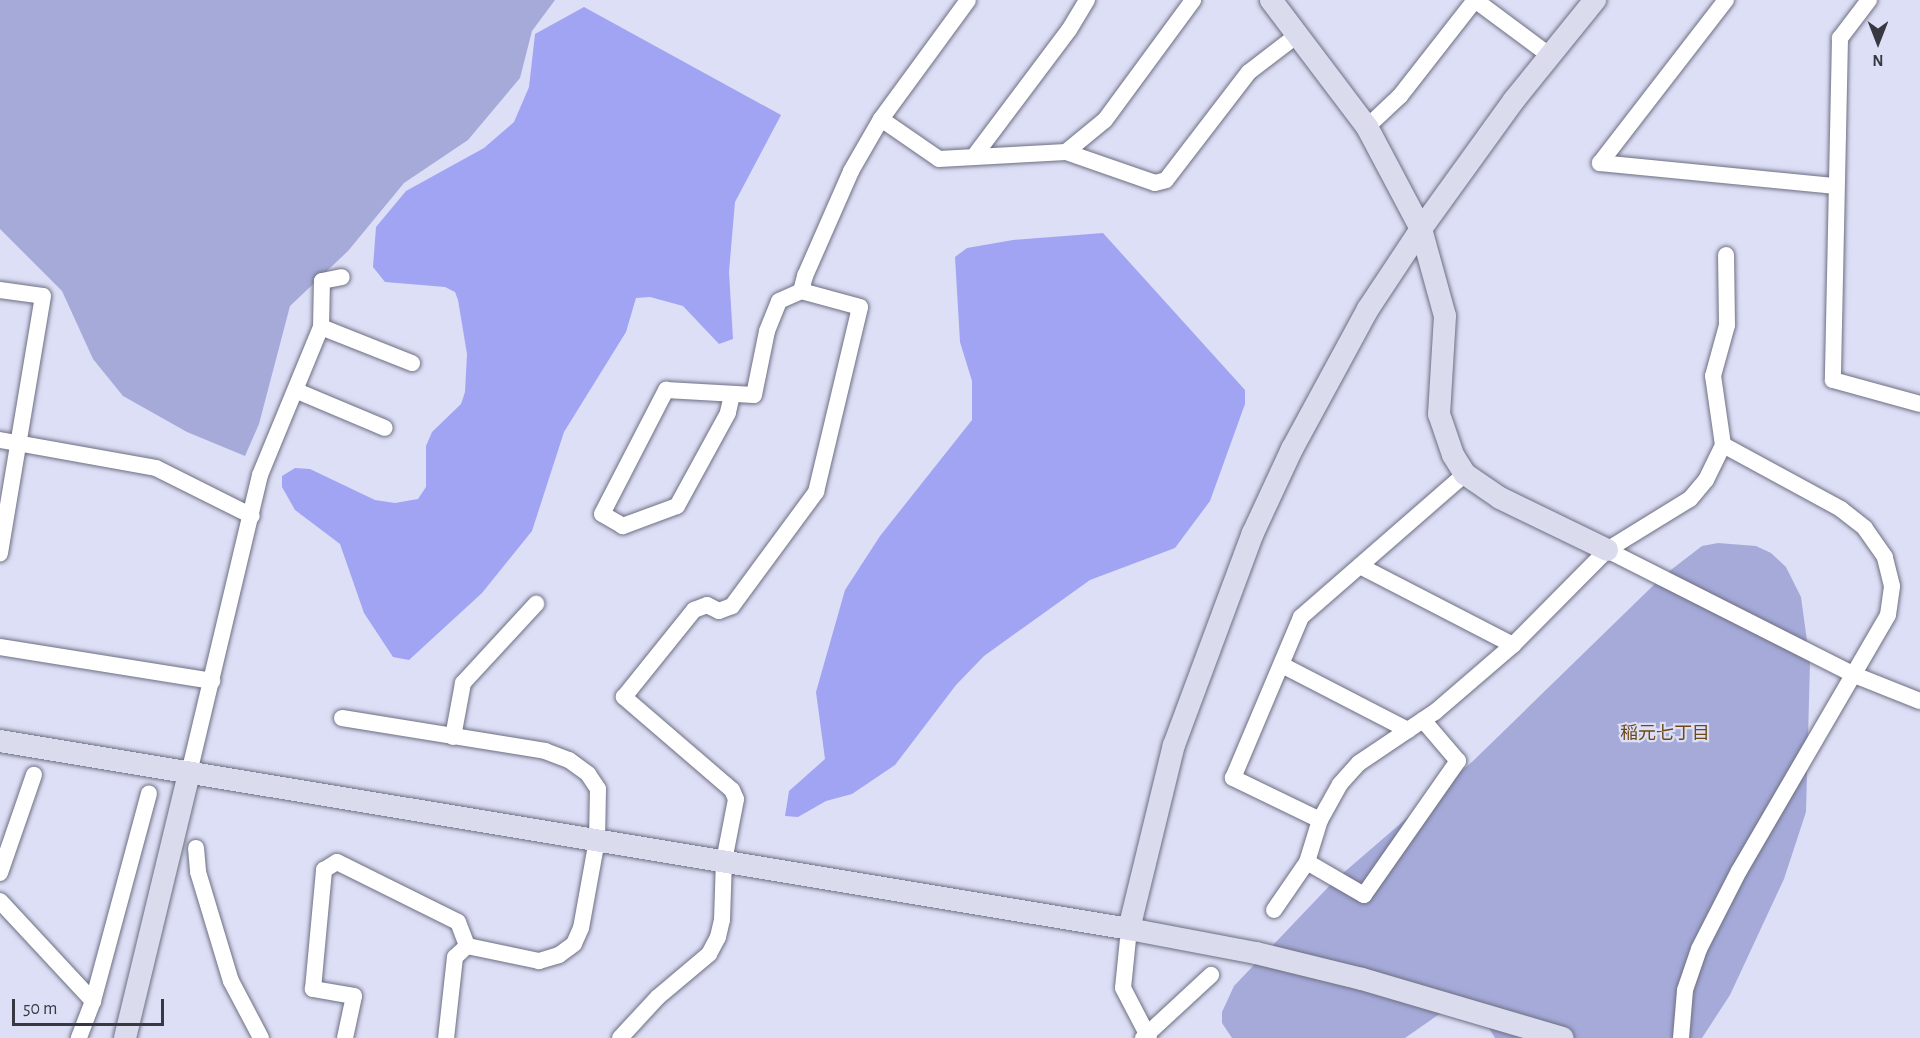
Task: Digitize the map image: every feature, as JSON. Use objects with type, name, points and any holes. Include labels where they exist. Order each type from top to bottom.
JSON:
[{"type":"street","points":[[801,291],[851,171],[881,118],[968,0]]},
{"type":"street","points":[[975,155],[1069,30],[1087,0]]},
{"type":"street","points":[[1066,152],[1105,120],[1192,0]]},
{"type":"street","points":[[1272,0],[1296,36],[1367,127],[1421,229],[1445,316],[1439,391],[1441,424],[1465,474],[1500,498],[1852,674],[1920,701]]},
{"type":"street","points":[[1367,127],[1400,96],[1475,0],[1549,56]]},
{"type":"street","points":[[1211,975],[1147,1037],[1123,988],[1129,929],[1174,745],[1253,532],[1327,379],[1421,229],[1549,56],[1594,0]]},
{"type":"street","points":[[1726,0],[1600,163],[1836,186]]},
{"type":"street","points":[[1869,0],[1840,38],[1833,380],[1920,404]]},
{"type":"street","points":[[881,118],[939,159],[975,155],[1066,152],[1155,183],[1166,180],[1249,72],[1296,36]]},
{"type":"street","points":[[1274,910],[1307,862],[1320,820],[1340,784],[1359,763],[1423,720],[1514,645],[1607,550],[1690,499],[1706,480],[1723,445],[1713,376],[1727,325],[1726,255]]},
{"type":"street","points":[[125,1038],[260,475],[297,391],[321,327],[322,281],[342,277]]},
{"type":"street","points":[[0,290],[43,296],[0,553]]},
{"type":"street","points":[[621,1038],[658,998],[709,954],[722,920],[724,861],[736,799],[732,790],[624,697],[694,610],[707,605],[719,611],[732,606],[816,492],[860,307],[801,291],[779,301],[767,331],[754,395],[666,390],[602,514],[623,526],[677,506],[728,412],[732,395]]},
{"type":"street","points":[[321,327],[412,363]]},
{"type":"street","points":[[297,391],[385,428]]},
{"type":"street","points":[[0,440],[156,468],[252,516]]},
{"type":"street","points":[[1681,1038],[1685,990],[1700,949],[1739,871],[1888,615],[1892,586],[1885,557],[1866,528],[1841,509],[1723,445]]},
{"type":"street","points":[[1320,820],[1233,778],[1301,617],[1465,474]]},
{"type":"street","points":[[1360,566],[1514,645]]},
{"type":"street","points":[[453,737],[463,683],[536,604]]},
{"type":"street","points":[[0,647],[212,681]]},
{"type":"street","points":[[1282,665],[1408,730]]},
{"type":"street","points":[[342,718],[545,751],[569,760],[588,774],[598,789],[597,840],[581,928],[574,944],[559,955],[539,961],[467,946]]},
{"type":"street","points":[[1307,862],[1364,895],[1458,761],[1423,720]]},
{"type":"street","points":[[0,741],[1129,929],[1256,953],[1362,979],[1563,1038]]},
{"type":"street","points":[[0,873],[34,775]]},
{"type":"street","points":[[79,1038],[93,1001],[149,793]]},
{"type":"street","points":[[196,848],[198,872],[231,981],[261,1038]]},
{"type":"street","points":[[345,1038],[354,996],[314,989],[324,870],[337,862],[458,922],[467,946]]},
{"type":"street","points":[[0,901],[93,1001]]},
{"type":"street","points":[[446,1038],[455,957],[467,946]]},
{"type":"shaded area","points":[[0,0],[555,0],[532,31],[520,78],[468,140],[404,183],[348,251],[290,306],[259,424],[245,456],[187,432],[123,396],[93,359],[62,291],[0,229]]},
{"type":"shaded area","points":[[584,7],[781,115],[735,202],[729,272],[733,339],[719,344],[683,306],[650,297],[636,298],[626,332],[564,432],[532,531],[482,593],[409,660],[393,657],[364,613],[340,544],[295,510],[282,487],[282,476],[295,468],[310,469],[375,500],[395,503],[418,499],[426,487],[426,446],[432,432],[461,404],[465,392],[467,354],[458,300],[455,292],[445,287],[385,282],[373,267],[376,227],[406,191],[484,148],[514,122],[529,87],[535,34]]},
{"type":"shaded area","points":[[1103,233],[1245,390],[1245,404],[1210,501],[1175,548],[1090,580],[984,656],[956,685],[895,765],[852,794],[826,801],[798,817],[785,816],[789,791],[825,759],[816,692],[845,590],[880,536],[972,420],[972,381],[960,342],[955,257],[967,248],[1013,240]]},
{"type":"shaded area","points":[[1718,543],[1756,546],[1771,553],[1786,567],[1801,597],[1810,663],[1806,812],[1784,879],[1730,995],[1702,1038],[1495,1038],[1482,1017],[1463,1010],[1438,1015],[1405,1038],[1232,1038],[1222,1023],[1222,1012],[1234,986],[1334,881],[1473,761],[1663,576],[1702,546]]},
{"type":"district","name":"稲元七丁目","points":[[1665,734]]}]
